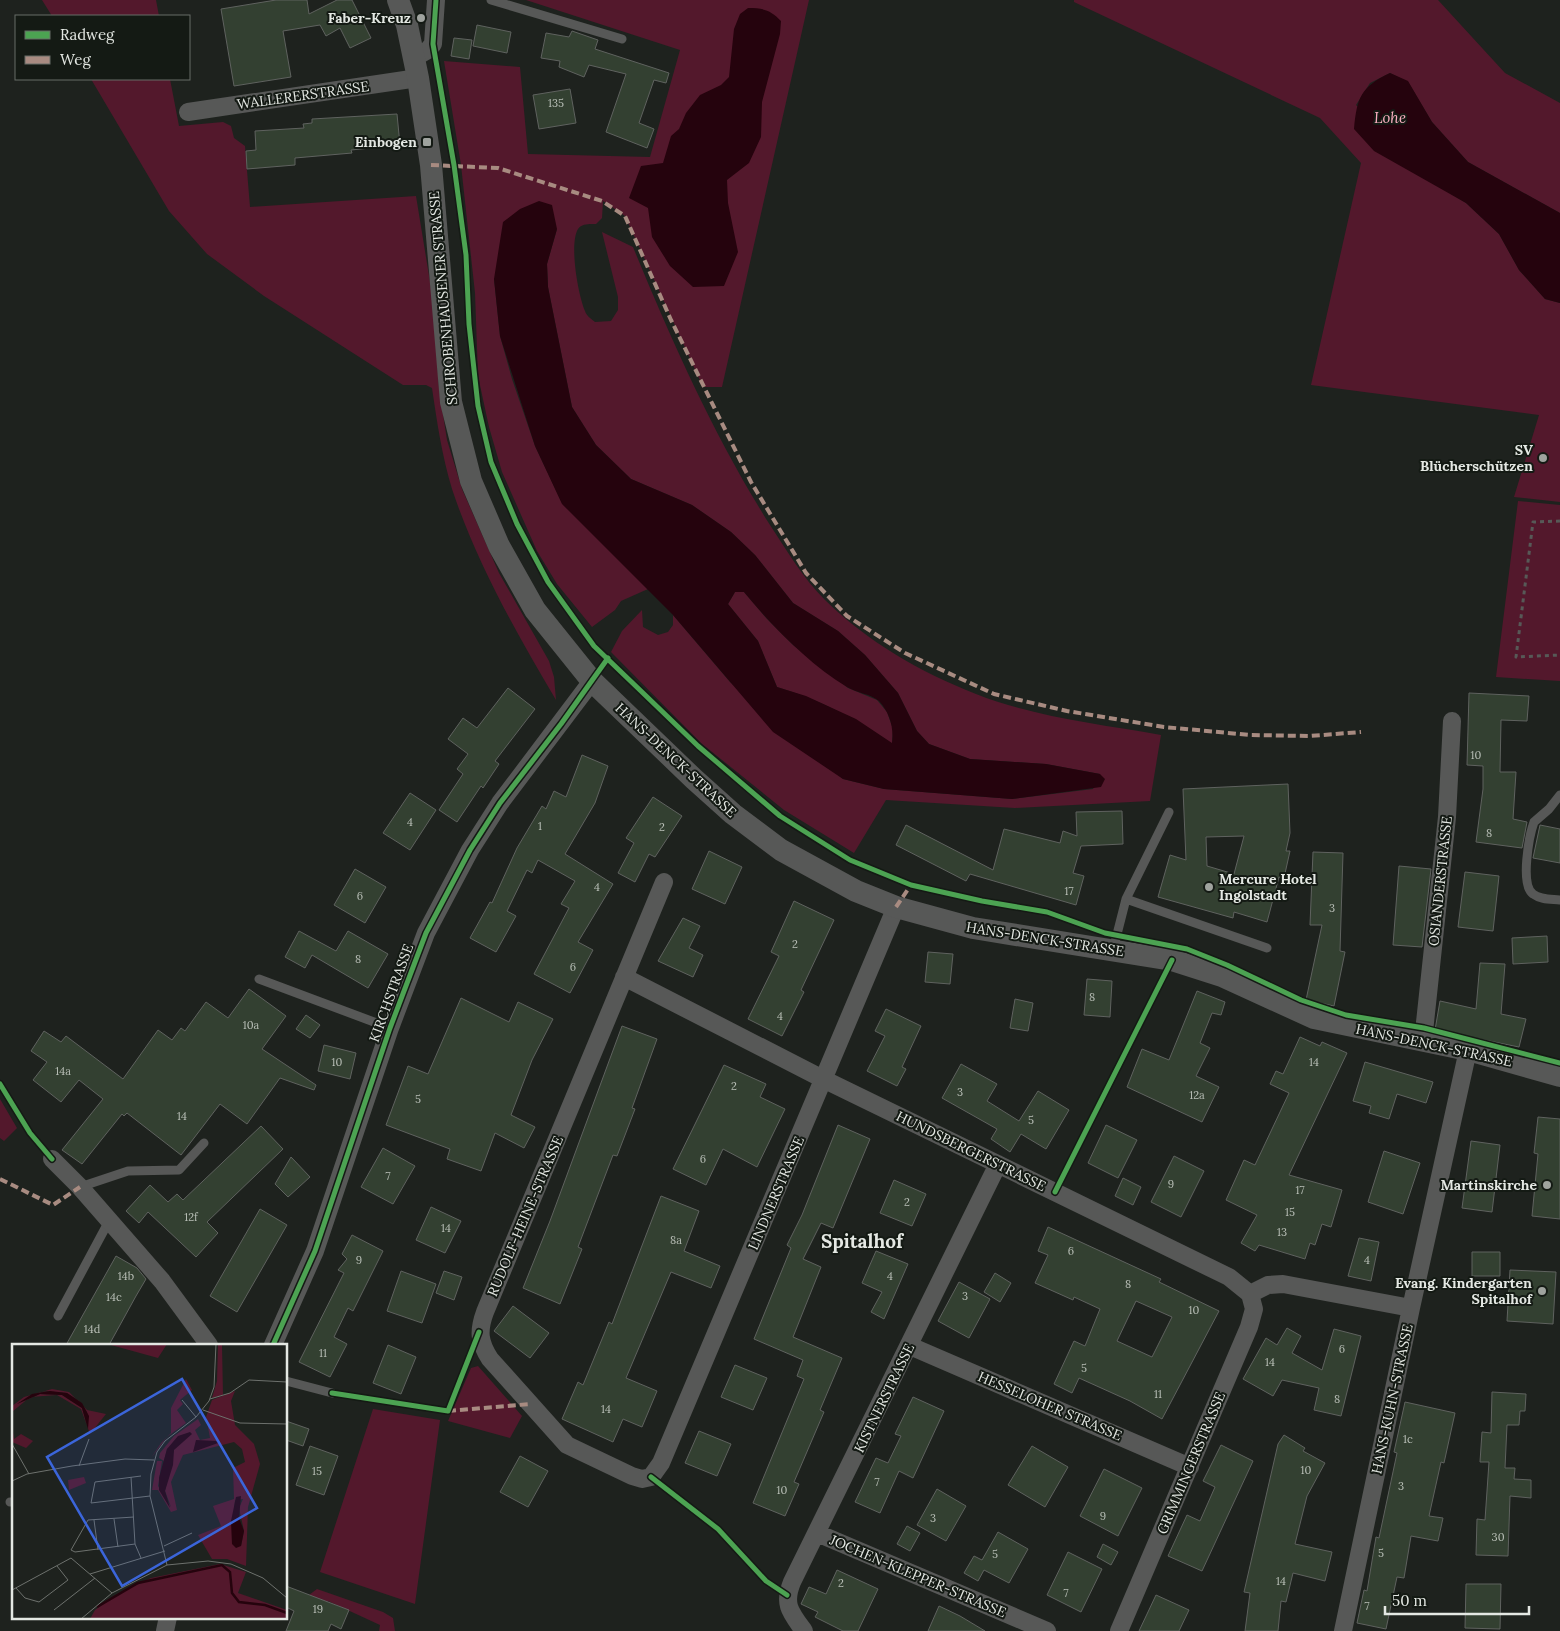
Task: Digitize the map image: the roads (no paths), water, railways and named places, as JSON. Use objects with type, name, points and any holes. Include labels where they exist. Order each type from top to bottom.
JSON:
[{"type":"street","name":"SCHROBENHAUSENER STRASSE","points":[[398,0],[416,68],[431,165],[451,402],[471,481],[499,546],[535,610],[592,681]]},
{"type":"street","points":[[416,68],[433,44],[436,0]]},
{"type":"street","name":"WALLERERSTRASSE","points":[[188,112],[416,68]]},
{"type":"street","name":"HANS-DENCK-STRASSE","points":[[592,681],[733,814],[781,850],[856,891],[896,907],[973,928],[1172,960],[1222,976],[1314,1018],[1468,1050],[1560,1076]]},
{"type":"street","name":"KIRCHSTRASSE","points":[[273,1344],[315,1251],[390,1028],[426,933],[470,850],[500,803],[592,681]]},
{"type":"street","name":"OSIANDERSTRASSE","points":[[1423,1041],[1447,817],[1452,721]]},
{"type":"street","name":"RUDOLF-HEINE-STRASSE","points":[[651,1477],[642,1479],[632,1476],[578,1451],[563,1441],[490,1359],[482,1347],[479,1332],[485,1312],[664,882]]},
{"type":"street","name":"LINDNERSTRASSE","points":[[651,1477],[661,1463],[825,1080],[896,907]]},
{"type":"street","name":"HUNDSBERGERSTRASSE","points":[[624,977],[825,1080],[1229,1277],[1250,1294]]},
{"type":"street","name":"HANS-KUHN-STRASSE","points":[[1342,1631],[1468,1050]]},
{"type":"street","points":[[52,1159],[80,1187],[162,1281],[208,1344]]},
{"type":"street","name":"KISTNERSTRASSE","points":[[804,1631],[792,1616],[787,1595],[998,1164]]},
{"type":"street","points":[[1250,1294],[1268,1285],[1283,1284],[1411,1308]]},
{"type":"street","name":"GRIMMINGERSTRASSE","points":[[1119,1631],[1249,1327],[1254,1309],[1250,1294]]},
{"type":"street","name":"HESSELOHER STRASSE","points":[[910,1346],[1190,1466]]},
{"type":"street","name":"JOCHEN-KLEPPER-STRASSE","points":[[817,1533],[1047,1631]]},
{"type":"street","points":[[164,1631],[168,1618]]},
{"type":"lane","points":[[491,0],[622,39]]},
{"type":"lane","points":[[1560,795],[1549,810],[1534,822],[1526,884],[1531,893],[1540,898],[1560,900]]},
{"type":"lane","points":[[1113,950],[1126,899],[1169,812]]},
{"type":"lane","points":[[1126,899],[1266,948]]},
{"type":"lane","name":"KIRCHSTRASSE","points":[[259,979],[390,1028]]},
{"type":"lane","points":[[80,1187],[128,1171],[179,1170],[204,1143]]},
{"type":"lane","points":[[58,1316],[109,1221]]},
{"type":"lane","points":[[288,1382],[332,1393]]},
{"type":"water","points":[[748,8],[766,10],[774,14],[781,21],[780,34],[762,102],[761,137],[749,163],[727,180],[728,203],[738,252],[724,286],[693,287],[670,266],[652,237],[648,208],[629,198],[641,166],[663,163],[671,136],[679,129],[686,113],[700,95],[721,85],[729,77],[734,29],[740,14]]},
{"type":"water","name":"Lohe","points":[[1390,73],[1408,81],[1432,122],[1468,162],[1560,213],[1560,303],[1545,299],[1519,270],[1499,234],[1466,203],[1374,151],[1354,129],[1357,109],[1362,94],[1373,83]]},
{"type":"water","points":[[539,201],[552,205],[557,229],[547,264],[548,287],[572,407],[596,445],[631,479],[692,505],[731,532],[755,555],[793,603],[838,631],[865,655],[898,693],[917,731],[929,744],[970,759],[1046,764],[1100,774],[1105,779],[1101,787],[1012,799],[884,789],[843,779],[773,732],[673,615],[562,504],[535,446],[500,336],[494,279],[503,222],[520,209]],"holes":[[[735,592],[744,592],[779,631],[805,656],[847,687],[879,701],[890,721],[892,743],[856,719],[806,696],[777,687],[758,641],[728,604]]]},
{"type":"place","name":"Faber-Kreuz","points":[[421,18]]},
{"type":"place","name":"Einbogen","points":[[427,142]]},
{"type":"place","name":"SV Blücherschützen","points":[[1543,458]]},
{"type":"place","name":"Mercure Hotel Ingolstadt","points":[[1209,887]]},
{"type":"place","name":"Martinskirche","points":[[1547,1185]]},
{"type":"place","name":"Evang. Kindergarten Spitalhof","points":[[1542,1291]]},
{"type":"district","name":"Spitalhof","points":[[862,1241]]}]
